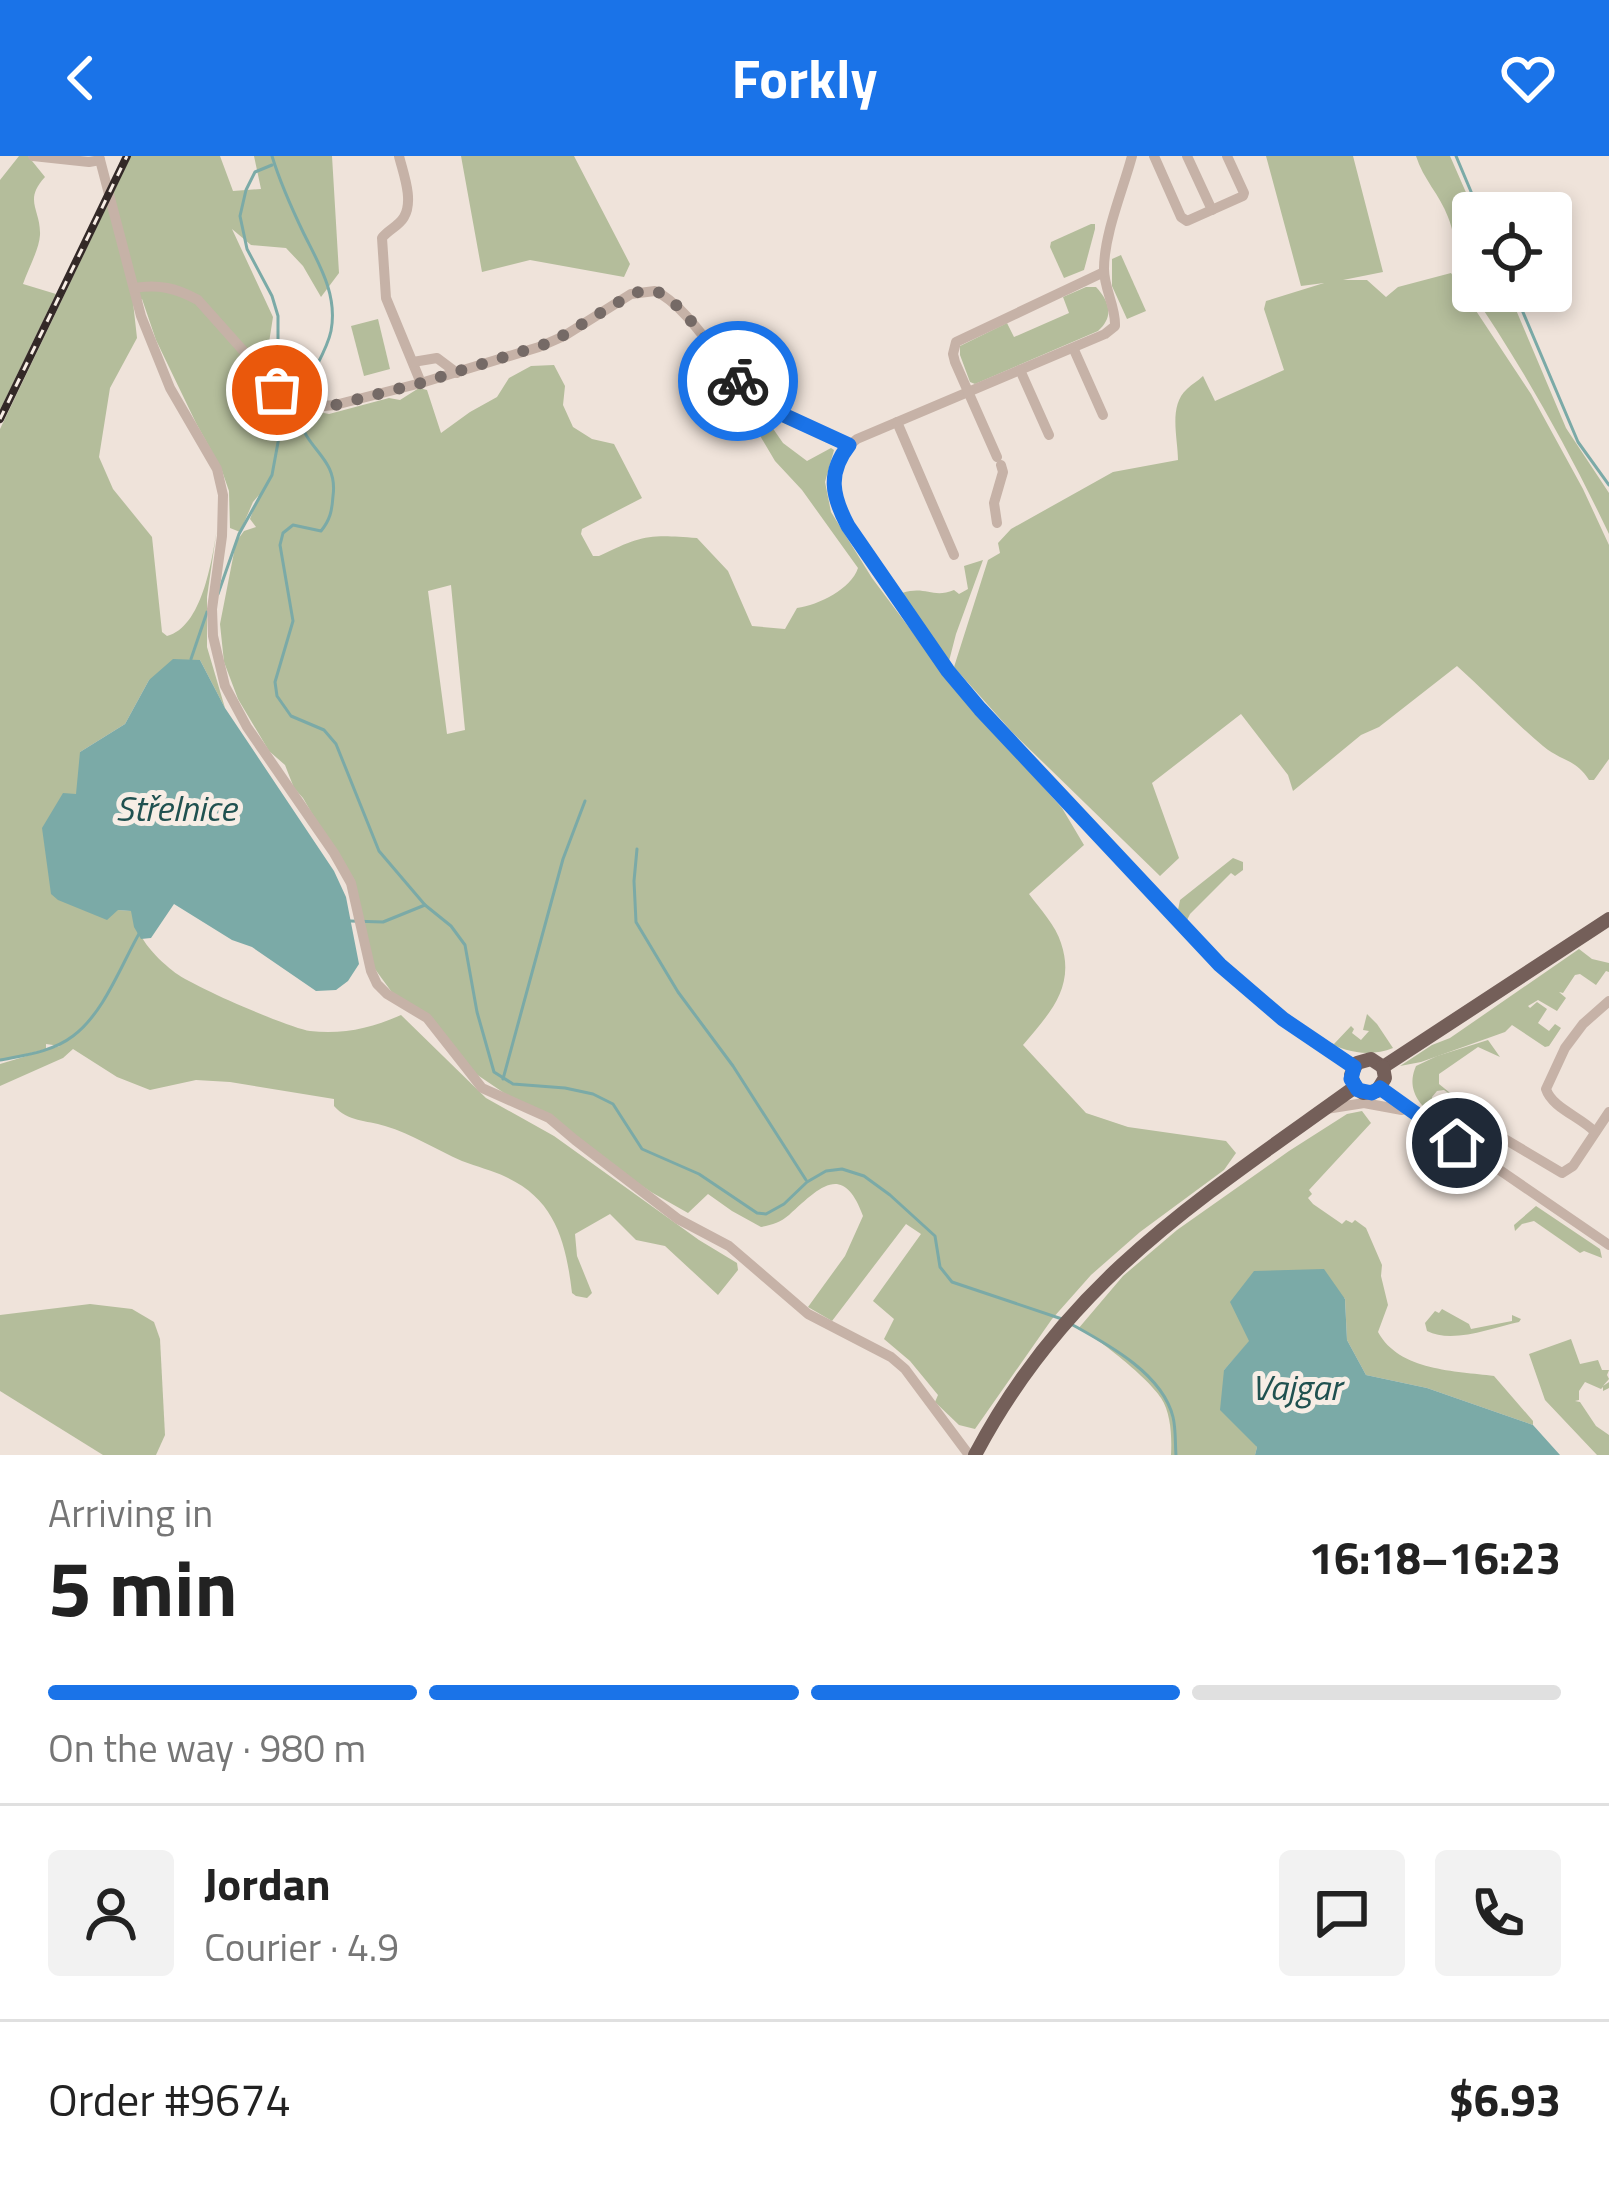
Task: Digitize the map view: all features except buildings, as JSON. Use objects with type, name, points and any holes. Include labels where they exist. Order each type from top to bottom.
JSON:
[{"type":"main road","points":[[1383,1067],[1609,919]]},
{"type":"main road","points":[[1371,1059],[1383,1067],[1380,1088],[1367,1094],[1355,1087],[1351,1075],[1361,1060],[1371,1059]]},
{"type":"main road","points":[[972,1455],[1053,1336],[1126,1259],[1176,1216],[1355,1087]]},
{"type":"street","points":[[33,156],[89,162],[100,158],[145,328],[170,388],[217,469],[223,495],[222,536],[212,609],[225,686],[351,883],[377,984],[427,1018],[482,1088],[550,1118],[678,1219],[729,1246],[808,1314],[891,1357],[972,1455]]},
{"type":"street","points":[[399,156],[407,208],[397,225],[384,232],[383,281],[421,383]]},
{"type":"street","points":[[1132,156],[1105,253],[1115,326],[849,445],[833,479],[837,506],[948,671],[980,709],[1220,965],[1283,1019],[1354,1067]]},
{"type":"street","points":[[1154,156],[1186,221],[1243,196],[1227,156]]},
{"type":"street","points":[[1187,156],[1212,209]]},
{"type":"street","points":[[997,523],[994,503],[1003,472],[953,354],[956,342],[1104,272]]},
{"type":"street","points":[[134,288],[164,286],[198,300],[277,390],[296,404],[313,407],[421,383],[552,342],[632,294],[655,291],[676,306],[764,406],[849,445]]},
{"type":"street","points":[[1075,352],[1103,416]]},
{"type":"street","points":[[413,362],[437,358],[457,373]]},
{"type":"street","points":[[1020,370],[1049,435]]},
{"type":"street","points":[[897,422],[954,555]]},
{"type":"street","points":[[1595,1132],[1550,1098],[1546,1089],[1565,1048],[1609,1000]]},
{"type":"street","points":[[1380,1088],[1609,1245]]},
{"type":"street","points":[[1323,1110],[1364,1102],[1414,1113]]},
{"type":"street","points":[[1486,1128],[1562,1173],[1569,1171],[1609,1112]]},
{"type":"street","points":[[1526,1187],[1543,1163]]},
{"type":"green space","points":[[19,156],[28,156],[45,177],[34,199],[39,241],[23,284],[56,294],[0,410],[0,180]]},
{"type":"green space","points":[[131,156],[220,156],[233,191],[261,189],[254,156],[332,156],[339,273],[321,297],[286,248],[251,245],[232,229],[273,317],[263,381],[269,396],[284,405],[329,414],[389,398],[400,400],[419,388],[427,390],[441,433],[497,397],[509,378],[531,366],[554,365],[565,386],[563,405],[573,427],[592,439],[614,444],[642,498],[582,529],[593,556],[646,538],[697,538],[728,571],[752,626],[785,629],[797,608],[833,595],[858,568],[775,461],[736,395],[756,404],[783,443],[807,461],[834,450],[825,482],[831,512],[872,578],[952,685],[1062,808],[1084,845],[1029,894],[1059,937],[1065,973],[1057,999],[1023,1045],[1086,1113],[1128,1127],[1226,1141],[1236,1153],[1224,1170],[1091,1275],[1052,1319],[975,1429],[959,1425],[935,1402],[938,1395],[884,1339],[894,1319],[873,1301],[921,1234],[906,1224],[832,1321],[808,1307],[845,1256],[863,1216],[847,1189],[839,1184],[820,1189],[783,1220],[761,1227],[708,1194],[688,1213],[476,1074],[391,991],[372,965],[339,860],[285,765],[269,751],[238,699],[224,662],[220,624],[236,542],[244,531],[256,527],[250,519],[259,495],[240,532],[230,528],[229,491],[221,468],[156,340],[142,299],[133,302],[137,338],[110,388],[99,457],[113,489],[152,537],[162,632],[167,636],[179,630],[197,607],[217,528],[207,597],[207,647],[225,708],[200,660],[149,680],[125,724],[80,752],[118,910],[132,911],[146,944],[173,971],[282,1022],[334,1032],[401,1015],[486,1098],[554,1136],[737,1263],[738,1270],[718,1295],[665,1246],[636,1240],[610,1214],[575,1234],[577,1256],[592,1293],[587,1298],[576,1296],[562,1240],[537,1198],[501,1175],[405,1133],[345,1115],[334,1106],[334,1099],[196,1080],[150,1090],[117,1077],[73,1049],[0,1086],[0,1064],[60,1046],[46,1044],[46,1049],[0,1061],[0,429]],"holes":[[[451,585],[465,730],[447,734],[428,591]]]},
{"type":"green space","points":[[461,156],[574,156],[630,264],[624,277],[530,260],[482,272]]},
{"type":"green space","points":[[1266,156],[1353,156],[1383,272],[1343,280],[1367,280],[1386,297],[1398,287],[1451,273],[1452,312],[1477,312],[1531,394],[1609,545],[1609,759],[1594,780],[1589,780],[1532,736],[1457,666],[1293,791],[1288,775],[1241,714],[1152,783],[1179,858],[1160,876],[1013,733],[954,667],[988,560],[1000,553],[998,543],[1011,529],[1113,472],[1178,460],[1175,423],[1187,389],[1203,376],[1215,401],[1284,370],[1264,309],[1266,301],[1324,283],[1301,286]]},
{"type":"green space","points":[[1416,156],[1450,156],[1466,192],[1452,192],[1452,231],[1441,201]]},
{"type":"green space","points":[[1091,224],[1095,229],[1084,270],[1064,278],[1051,242]]},
{"type":"green space","points":[[1121,255],[1146,311],[1127,319],[1112,286],[1112,259]]},
{"type":"green space","points":[[1096,287],[1107,304],[1108,315],[1098,331],[975,384],[970,382],[960,346],[1007,323],[1014,337],[1069,313],[1063,297]]},
{"type":"green space","points":[[1485,312],[1517,312],[1566,428],[1609,493],[1609,534],[1577,469]]},
{"type":"green space","points":[[378,319],[390,369],[364,376],[351,326]]},
{"type":"green space","points":[[983,560],[949,661],[902,593],[954,590],[959,594],[968,589],[964,566]]},
{"type":"green space","points":[[1233,858],[1243,862],[1243,870],[1235,876],[1231,873],[1187,920],[1178,910],[1180,900]]},
{"type":"green space","points":[[1579,949],[1609,963],[1609,972],[1596,985],[1575,975],[1559,992],[1566,998],[1557,1011],[1538,1000],[1528,1006],[1537,1002],[1547,1009],[1538,1023],[1549,1031],[1555,1024],[1561,1028],[1549,1046],[1512,1025],[1505,1032],[1400,1066],[1450,1038]]},
{"type":"green space","points":[[1367,1014],[1393,1048],[1359,1052],[1342,1048],[1326,1041],[1334,1044],[1351,1026],[1361,1040],[1369,1031],[1363,1030]]},
{"type":"green space","points":[[1488,1040],[1500,1057],[1478,1047],[1439,1074],[1439,1084],[1460,1101],[1444,1090],[1432,1097],[1433,1104],[1463,1126],[1472,1124],[1477,1129],[1462,1134],[1417,1099],[1413,1089],[1416,1066]]},
{"type":"green space","points":[[1362,1111],[1371,1123],[1309,1190],[1308,1198],[1342,1224],[1355,1220],[1366,1228],[1382,1265],[1388,1305],[1378,1332],[1387,1345],[1414,1362],[1494,1376],[1533,1425],[1427,1388],[1366,1375],[1347,1340],[1345,1298],[1250,1341],[1224,1370],[1257,1447],[1255,1455],[1171,1455],[1169,1418],[1161,1398],[1122,1359],[1078,1329],[1123,1276],[1177,1230],[1289,1151],[1347,1114]]},
{"type":"green space","points":[[1536,1206],[1600,1249],[1602,1258],[1580,1253],[1534,1221],[1515,1231],[1514,1225]]},
{"type":"green space","points":[[90,1304],[132,1309],[154,1322],[160,1339],[165,1435],[156,1455],[103,1455],[0,1391],[0,1315]]},
{"type":"green space","points":[[1442,1309],[1471,1329],[1512,1321],[1512,1315],[1521,1319],[1460,1335],[1427,1331],[1425,1323]]},
{"type":"green space","points":[[1571,1339],[1580,1364],[1598,1360],[1602,1370],[1609,1370],[1603,1386],[1609,1382],[1609,1388],[1603,1391],[1585,1382],[1575,1401],[1609,1435],[1609,1455],[1597,1455],[1545,1400],[1529,1354]]},
{"type":"water","name":"Střelnice","points":[[173,659],[200,660],[225,708],[334,871],[346,897],[359,964],[336,990],[316,991],[252,947],[174,904],[151,938],[141,939],[131,911],[118,910],[107,920],[51,894],[42,828],[63,793],[76,794],[80,752],[125,724],[149,680]]},
{"type":"water","name":"Vajgar","points":[[1324,1269],[1345,1299],[1347,1340],[1366,1375],[1427,1388],[1533,1425],[1560,1455],[1255,1455],[1257,1447],[1220,1410],[1224,1370],[1249,1341],[1230,1302],[1254,1271]]},
{"type":"waterway","points":[[272,156],[321,268],[332,305],[329,340],[303,400]]},
{"type":"waterway","points":[[1456,156],[1471,192]]},
{"type":"waterway","points":[[272,165],[255,172],[240,216],[247,249],[278,316],[278,385]]},
{"type":"waterway","points":[[1523,312],[1578,442],[1609,485]]},
{"type":"waterway","points":[[218,594],[239,534],[272,475],[279,437],[279,394]]},
{"type":"waterway","points":[[301,409],[305,433],[330,470],[333,501],[321,531],[293,525],[283,533],[280,545],[293,621],[275,682],[277,696],[291,716],[324,730],[336,744],[379,851],[465,945],[494,1072],[513,1084],[565,1088],[613,1104],[642,1149],[699,1174],[757,1213],[766,1214],[784,1204],[826,1171],[842,1169],[864,1176],[935,1236],[940,1267],[952,1282],[1062,1319]]},
{"type":"waterway","points":[[191,659],[207,612]]},
{"type":"waterway","points":[[503,1079],[563,859],[585,801]]},
{"type":"waterway","points":[[637,849],[636,922],[806,1180]]},
{"type":"waterway","points":[[350,921],[383,922],[425,905]]},
{"type":"waterway","points":[[0,1060],[56,1046],[84,1026],[103,1002],[140,932]]},
{"type":"waterway","points":[[1071,1324],[1131,1362],[1157,1387],[1173,1417],[1176,1455]]},
{"type":"railway","points":[[0,419],[127,156]]},
{"type":"way so far","points":[[277,390],[290,402],[313,407],[421,383],[552,342],[646,290],[660,293],[676,306],[738,381]]},
{"type":"route","points":[[738,381],[764,406],[849,445],[833,479],[837,506],[948,671],[1220,965],[1313,1042],[1354,1067],[1351,1079],[1358,1090],[1372,1093],[1380,1088],[1457,1143]]}]
